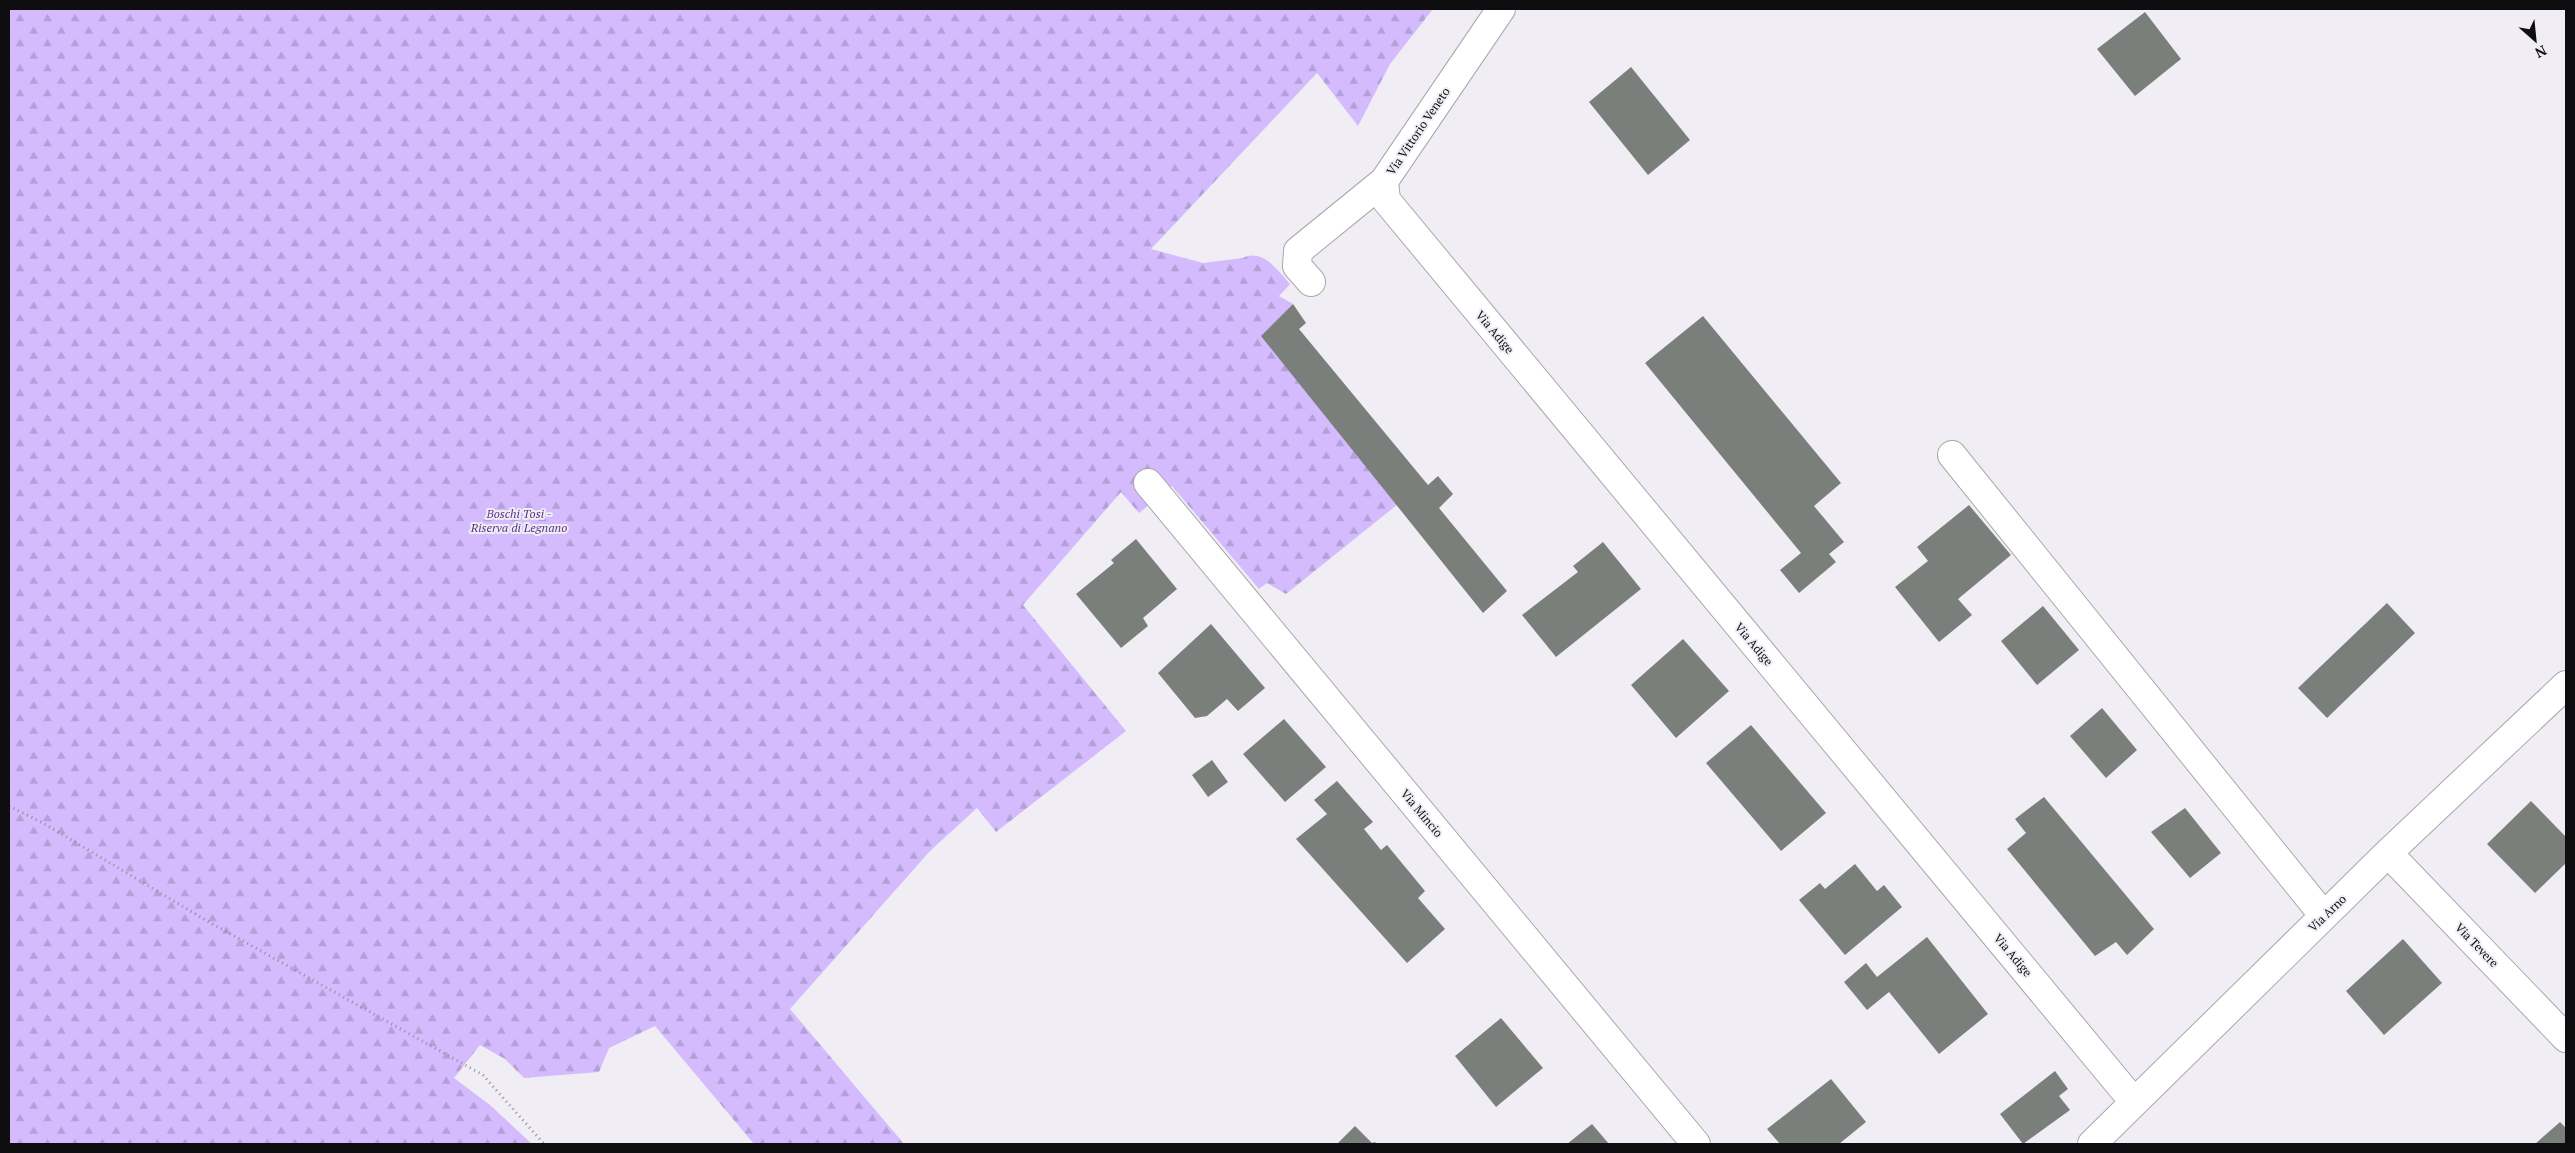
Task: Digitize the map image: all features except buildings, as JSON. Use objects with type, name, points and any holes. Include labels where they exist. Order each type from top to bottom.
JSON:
[{"type":"street","name":"Via Vittorio Veneto","points":[[1310,282],[1297,266],[1298,251],[1384,181],[1501,9]]},
{"type":"street","name":"Via Adige","points":[[1384,181],[1386,200],[2134,1102]]},
{"type":"street","points":[[1952,455],[2324,916]]},
{"type":"street","name":"Via Mincio","points":[[1148,483],[1696,1144]]},
{"type":"street","name":"Via Arno","points":[[2092,1144],[2388,853],[2566,685]]},
{"type":"street","name":"Via Tevere","points":[[2388,853],[2566,1038]]},
{"type":"path","points":[[9,806],[43,823],[209,922],[483,1075],[544,1144]]},
{"type":"green space","name":"Boschi Tosi - Riserva di Legnano","points":[[9,9],[1433,9],[1390,64],[1358,126],[1317,73],[1151,249],[1203,263],[1257,256],[1270,262],[1275,267],[1290,284],[1279,296],[1293,304],[1262,336],[1398,504],[1286,594],[1267,583],[1259,589],[1172,486],[1139,513],[1121,492],[1023,605],[1126,731],[996,832],[977,808],[930,851],[790,1009],[904,1144],[754,1144],[655,1026],[609,1048],[599,1072],[524,1078],[505,1059],[480,1045],[454,1078],[490,1105],[532,1144],[9,1144]]}]
